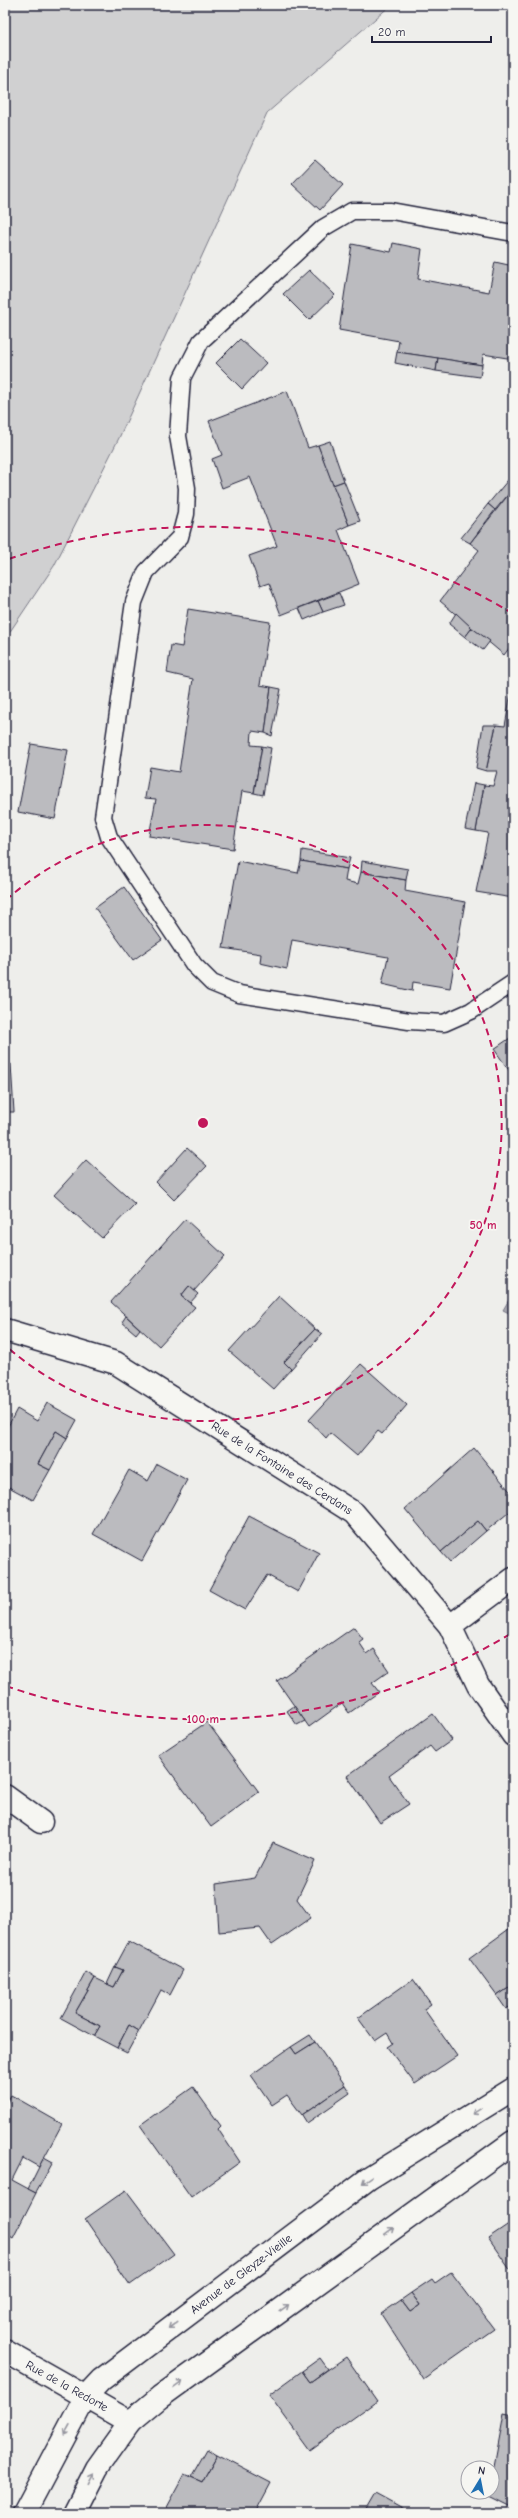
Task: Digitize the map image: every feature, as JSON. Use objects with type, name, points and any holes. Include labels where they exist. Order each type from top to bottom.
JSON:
[{"type":"street","name":"Rue de la Fontaine des Cerdans","points":[[5,1330],[116,1363],[354,1513],[450,1626],[478,1685],[513,1735]]},
{"type":"street","points":[[450,1626],[513,1580]]},
{"type":"street","points":[[5,1796],[41,1822]]},
{"type":"street","name":"Avenue de Gleyze-Vieille","points":[[24,2513],[86,2396],[101,2380],[368,2179],[513,2089]]},
{"type":"street","points":[[74,2513],[97,2468],[130,2422],[167,2392],[513,2142]]},
{"type":"street","name":"Rue de la Redorte","points":[[5,2351],[130,2422]]},
{"type":"lane","points":[[513,233],[391,212],[352,211],[323,228],[201,341],[182,378],[178,436],[187,488],[186,514],[180,537],[146,572],[134,602],[103,818],[109,837],[194,965],[212,983],[238,994],[409,1021],[444,1023],[471,1011],[513,983]]},
{"type":"shaded area","points":[[5,5],[391,5],[267,113],[119,438],[54,566],[5,639]]},
{"type":"shaded area","points":[[513,1293],[513,1315],[503,1310]]},
{"type":"building","points":[[315,160],[343,185],[320,210],[292,184]]},
{"type":"building","points":[[393,243],[422,249],[418,279],[489,292],[495,262],[513,266],[513,359],[483,354],[482,365],[397,352],[399,341],[339,330],[352,244],[391,252]]},
{"type":"building","points":[[309,270],[335,295],[309,320],[283,294]]},
{"type":"building","points":[[240,339],[266,363],[242,389],[216,363]]},
{"type":"building","points":[[397,352],[438,358],[436,371],[395,363]]},
{"type":"building","points":[[438,358],[482,365],[480,377],[436,371]]},
{"type":"building","points":[[287,391],[308,448],[318,445],[349,525],[338,530],[359,584],[281,615],[269,583],[260,586],[249,556],[277,546],[250,477],[222,488],[212,459],[222,455],[209,421]]},
{"type":"building","points":[[330,441],[344,481],[333,485],[318,445]]},
{"type":"building","points":[[513,474],[513,489],[495,510],[488,504]]},
{"type":"building","points":[[344,481],[360,521],[349,525],[333,485]]},
{"type":"building","points":[[513,489],[513,643],[504,655],[440,601],[479,550],[470,543]]},
{"type":"building","points":[[488,504],[495,510],[470,543],[461,538]]},
{"type":"building","points":[[339,593],[344,605],[323,612],[318,601]]},
{"type":"building","points":[[318,601],[323,612],[304,620],[299,608]]},
{"type":"building","points":[[188,609],[270,622],[260,685],[271,687],[265,733],[252,731],[251,745],[262,746],[254,793],[242,791],[233,849],[149,836],[156,799],[145,798],[150,767],[179,772],[193,679],[167,673],[171,645],[182,647]]},
{"type":"building","points":[[456,613],[472,628],[465,637],[449,624]]},
{"type":"building","points":[[472,628],[490,641],[483,650],[465,637]]},
{"type":"building","points":[[513,681],[513,898],[476,892],[488,833],[476,831],[484,785],[493,786],[497,771],[486,771],[496,725],[505,726]]},
{"type":"building","points":[[271,687],[281,689],[272,736],[265,733]]},
{"type":"building","points":[[483,725],[496,725],[486,771],[476,768]]},
{"type":"building","points":[[31,744],[68,750],[55,819],[18,812]]},
{"type":"building","points":[[262,746],[271,748],[263,795],[254,793]]},
{"type":"building","points":[[474,783],[484,785],[476,831],[465,829]]},
{"type":"building","points":[[302,850],[350,858],[347,869],[301,861]]},
{"type":"building","points":[[238,861],[298,873],[301,861],[347,869],[345,881],[358,884],[361,872],[406,880],[405,891],[465,902],[450,988],[413,982],[412,991],[382,984],[388,957],[292,940],[287,969],[260,963],[261,954],[223,948]]},
{"type":"building","points":[[362,861],[408,869],[406,880],[361,872]]},
{"type":"building","points":[[124,887],[162,940],[133,960],[95,908]]},
{"type":"building","points":[[513,1036],[513,1076],[494,1049]]},
{"type":"building","points":[[5,1064],[11,1064],[14,1112],[5,1112]]},
{"type":"building","points":[[187,1148],[207,1166],[174,1200],[156,1182]]},
{"type":"building","points":[[86,1160],[135,1204],[102,1238],[54,1195]]},
{"type":"building","points":[[185,1219],[225,1256],[194,1291],[189,1286],[181,1296],[195,1307],[159,1346],[111,1302]]},
{"type":"building","points":[[189,1286],[198,1294],[190,1303],[181,1296]]},
{"type":"building","points":[[279,1296],[315,1329],[284,1362],[291,1369],[273,1389],[229,1351]]},
{"type":"building","points":[[126,1316],[140,1329],[136,1334],[122,1322]]},
{"type":"building","points":[[315,1329],[322,1334],[291,1369],[284,1362]]},
{"type":"building","points":[[361,1364],[407,1405],[382,1434],[378,1431],[357,1456],[330,1433],[326,1438],[309,1420]]},
{"type":"building","points":[[47,1403],[77,1420],[67,1438],[56,1431],[38,1464],[50,1470],[33,1500],[5,1485],[5,1432],[17,1409],[37,1421]]},
{"type":"building","points":[[56,1431],[67,1438],[50,1470],[38,1464]]},
{"type":"building","points":[[474,1448],[513,1495],[513,1509],[486,1531],[478,1521],[441,1552],[405,1509]]},
{"type":"building","points":[[157,1464],[187,1480],[142,1561],[93,1534],[129,1470],[148,1481]]},
{"type":"building","points":[[249,1516],[319,1553],[298,1592],[267,1575],[245,1610],[209,1590]]},
{"type":"building","points":[[478,1521],[486,1531],[450,1562],[441,1552]]},
{"type":"building","points":[[354,1627],[363,1639],[359,1642],[367,1654],[374,1649],[389,1671],[372,1683],[379,1692],[349,1713],[342,1703],[309,1727],[277,1681]]},
{"type":"building","points":[[294,1706],[305,1721],[297,1725],[287,1711]]},
{"type":"building","points":[[433,1714],[452,1740],[435,1752],[430,1746],[389,1776],[409,1804],[380,1823],[347,1776]]},
{"type":"building","points":[[207,1722],[259,1792],[211,1827],[158,1755]]},
{"type":"building","points":[[273,1843],[315,1861],[297,1899],[311,1918],[272,1945],[260,1928],[219,1932],[216,1884],[255,1878]]},
{"type":"building","points":[[513,1926],[513,1985],[497,1996],[469,1958]]},
{"type":"building","points":[[129,1941],[183,1970],[170,1995],[161,1990],[139,2031],[129,2025],[117,2048],[94,2036],[100,2026],[75,2013],[95,1978],[114,1987],[123,1970],[115,1967]]},
{"type":"building","points":[[115,1967],[123,1970],[114,1987],[107,1984]]},
{"type":"building","points":[[86,1972],[95,1978],[75,2013],[100,2026],[94,2036],[61,2018]]},
{"type":"building","points":[[413,1979],[431,2004],[424,2009],[457,2056],[415,2084],[387,2047],[393,2043],[387,2033],[375,2041],[358,2018]]},
{"type":"building","points":[[513,1985],[513,2005],[506,2009],[497,1996]]},
{"type":"building","points":[[129,2025],[139,2031],[127,2053],[117,2048]]},
{"type":"building","points":[[310,2035],[315,2042],[296,2054],[291,2047]]},
{"type":"building","points":[[315,2042],[345,2085],[302,2115],[287,2095],[272,2105],[251,2075],[291,2047],[296,2054]]},
{"type":"building","points":[[345,2085],[350,2093],[307,2123],[302,2115]]},
{"type":"building","points":[[193,2087],[221,2126],[218,2129],[240,2162],[191,2197],[140,2125]]},
{"type":"building","points":[[11,2095],[62,2124],[39,2167],[23,2158],[12,2180],[36,2193],[13,2238],[5,2233],[5,2106]]},
{"type":"building","points":[[44,2157],[53,2162],[36,2193],[28,2189]]},
{"type":"building","points":[[126,2190],[174,2254],[130,2285],[85,2219]]},
{"type":"building","points":[[513,2221],[513,2274],[488,2238]]},
{"type":"building","points":[[451,2272],[494,2329],[423,2379],[381,2314],[401,2300],[410,2312],[420,2305],[411,2293],[432,2279],[435,2283]]},
{"type":"building","points":[[411,2293],[420,2305],[410,2312],[401,2300]]},
{"type":"building","points":[[346,2357],[377,2401],[309,2450],[269,2395],[302,2371],[310,2382]]},
{"type":"building","points":[[320,2358],[328,2369],[310,2382],[302,2371]]},
{"type":"building","points":[[504,2413],[513,2415],[513,2508],[497,2500],[500,2500],[500,2460],[495,2460]]},
{"type":"building","points":[[207,2449],[217,2455],[202,2482],[191,2477]]},
{"type":"building","points":[[217,2455],[271,2483],[255,2513],[169,2513],[164,2511],[184,2474],[202,2482]]},
{"type":"building","points":[[375,2494],[410,2513],[364,2513]]}]
